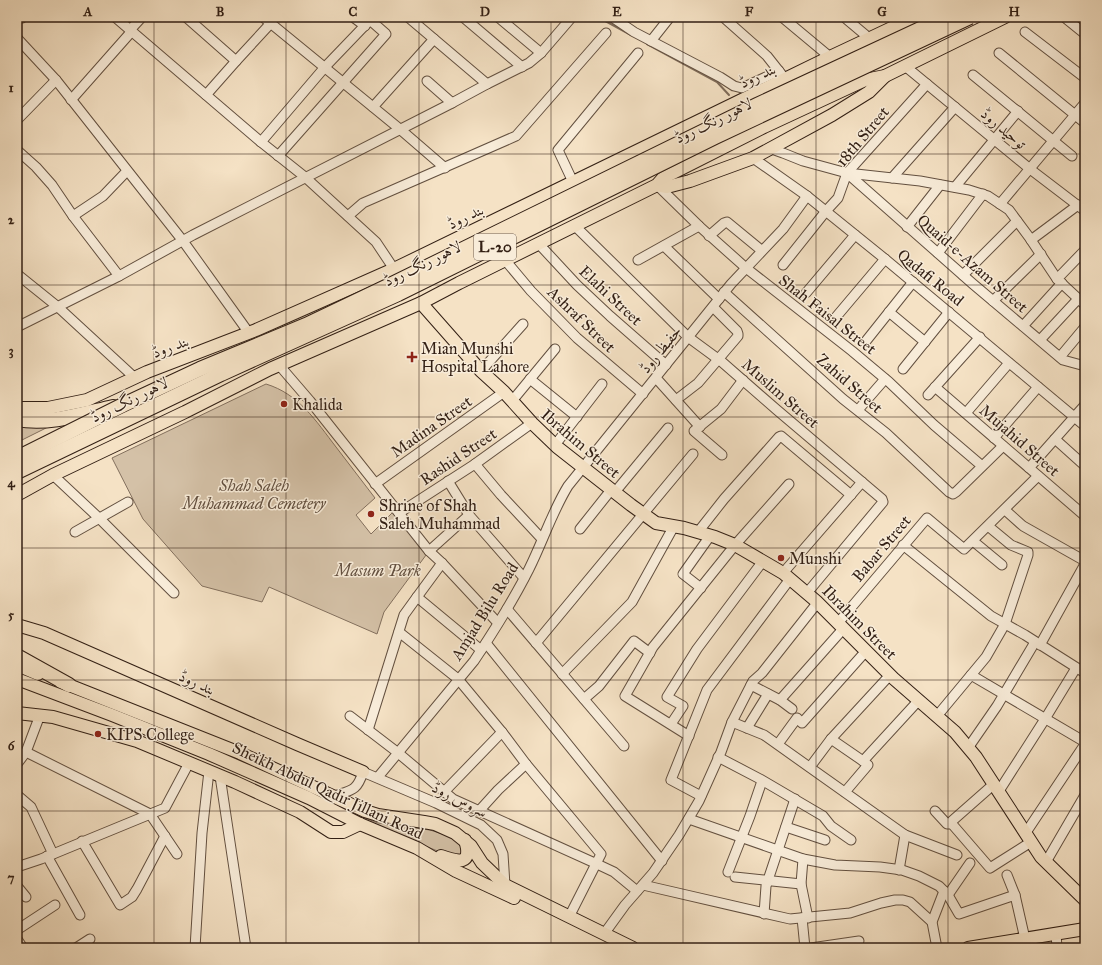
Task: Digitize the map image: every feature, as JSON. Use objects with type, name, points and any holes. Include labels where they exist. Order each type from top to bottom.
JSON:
[{"type":"highway","name":"لاہور رنگ روڈ","points":[[17,458],[123,405],[200,369],[306,325],[385,288],[757,105],[946,17]]},
{"type":"highway","name":"لاہور رنگ روڈ","points":[[17,472],[214,378],[398,294],[715,137],[970,17]]},
{"type":"highway","points":[[17,419],[27,421],[55,419],[123,405]]},
{"type":"highway","points":[[17,478],[40,461]]},
{"type":"highway","points":[[17,656],[69,685]]},
{"type":"main road","name":"بند روڈ","points":[[17,408],[48,408],[87,400],[135,378],[249,333],[394,269],[613,163],[782,75],[830,57],[914,17]]},
{"type":"main road","points":[[17,495],[53,475],[279,365],[421,303],[574,225],[657,185],[663,178],[764,127],[865,80],[885,76],[1006,17]]},
{"type":"main road","points":[[657,185],[667,187],[753,158],[832,115],[869,92],[885,76]]},
{"type":"main road","name":"Ibrahim Street","points":[[421,303],[481,370],[532,423],[555,445],[613,491],[656,523],[704,534],[735,546],[763,561],[787,576],[818,602],[890,675],[955,732],[968,748],[1028,838],[1046,862],[1085,900]]},
{"type":"main road","name":"بند روڈ","points":[[17,625],[44,633],[284,739],[363,772]]},
{"type":"main road","name":"Sheikh Abdul Qadir Jillani Road","points":[[17,665],[240,753],[365,811],[378,815],[435,824],[455,833],[471,846],[482,863],[506,885],[633,948]]},
{"type":"main road","name":"Sheikh Abdul Qadir Jillani Road","points":[[17,679],[209,754],[309,798],[360,824],[417,848],[456,871],[618,948]]},
{"type":"main road","points":[[17,713],[53,717],[137,741],[209,771],[300,812],[330,832],[343,832],[360,824]]},
{"type":"main road","points":[[417,848],[456,862],[461,861],[468,853],[465,840]]},
{"type":"main road","points":[[971,948],[1020,942],[1085,929]]},
{"type":"street","points":[[115,17],[261,142],[305,177],[376,242],[394,269]]},
{"type":"street","points":[[71,100],[142,17]]},
{"type":"street","points":[[186,17],[236,60]]},
{"type":"street","points":[[278,156],[386,34],[369,21],[353,17]]},
{"type":"street","points":[[408,17],[487,84]]},
{"type":"street","points":[[463,17],[522,67]]},
{"type":"street","points":[[498,17],[541,53]]},
{"type":"street","points":[[17,327],[119,276],[305,177],[401,130],[522,67],[541,53],[572,17]]},
{"type":"street","points":[[651,41],[670,17]]},
{"type":"street","points":[[619,19],[651,41],[675,52],[734,86],[742,88],[782,75],[767,56],[723,17]]},
{"type":"street","points":[[782,17],[830,57]]},
{"type":"street","points":[[844,17],[869,38]]},
{"type":"street","points":[[1064,17],[1085,34]]},
{"type":"street","points":[[206,95],[267,20],[326,67],[445,168]]},
{"type":"street","points":[[261,142],[326,67],[369,21]]},
{"type":"street","points":[[1025,32],[1085,78]]},
{"type":"street","points":[[348,216],[363,203],[516,136],[606,33]]},
{"type":"street","points":[[17,38],[56,80],[183,241],[249,333]]},
{"type":"street","points":[[373,107],[434,39]]},
{"type":"street","points":[[573,182],[558,150],[638,53]]},
{"type":"street","points":[[999,53],[1085,123]]},
{"type":"street","name":"توحید روڈ","points":[[905,66],[1030,169],[1081,208]]},
{"type":"street","points":[[973,75],[1072,156]]},
{"type":"street","points":[[17,120],[56,80]]},
{"type":"street","points":[[427,82],[452,103]]},
{"type":"street","name":"18th Street","points":[[783,265],[838,198],[847,173],[927,84]]},
{"type":"street","points":[[1000,204],[1085,103]]},
{"type":"street","points":[[892,178],[955,107]]},
{"type":"street","points":[[955,187],[1018,111]]},
{"type":"street","points":[[769,148],[803,161],[847,173],[892,178],[969,190],[988,196],[1009,210],[1060,281],[1082,302],[1040,340]]},
{"type":"street","points":[[17,150],[36,167],[52,185],[73,216],[119,276]]},
{"type":"street","name":"Qadafi Road","points":[[753,158],[807,196],[886,259],[1085,426]]},
{"type":"street","points":[[613,163],[629,199]]},
{"type":"street","points":[[73,216],[103,196],[127,171]]},
{"type":"street","name":"Quaid-e-Azam Street","points":[[847,173],[993,301],[1063,360],[1085,366]]},
{"type":"street","name":"Shah Faisal Street","points":[[657,185],[709,236],[746,268],[852,351],[982,466]]},
{"type":"street","points":[[908,226],[940,185]]},
{"type":"street","points":[[938,253],[983,194]]},
{"type":"street","name":"حفیظ روڈ","points":[[582,467],[722,296],[762,250],[783,229],[807,196]]},
{"type":"street","points":[[1032,240],[1081,208]]},
{"type":"street","points":[[963,275],[1017,221]]},
{"type":"street","points":[[709,236],[727,222],[762,250]]},
{"type":"street","name":"Muslim Street","points":[[574,225],[688,337],[719,359],[882,499],[883,502],[807,593]]},
{"type":"street","points":[[638,260],[699,226]]},
{"type":"street","points":[[806,293],[855,235]]},
{"type":"street","name":"Elahi Street","points":[[538,243],[610,316],[666,365]]},
{"type":"street","name":"Zahid Street","points":[[664,246],[843,399],[886,433],[949,492],[953,494],[956,492],[982,466]]},
{"type":"street","points":[[1023,326],[1085,250]]},
{"type":"street","points":[[993,301],[1041,254]]},
{"type":"street","points":[[836,317],[886,259]]},
{"type":"street","name":"Ashraf Street","points":[[505,260],[577,338],[643,394]]},
{"type":"street","points":[[17,274],[58,307],[135,378]]},
{"type":"street","points":[[866,341],[913,282]]},
{"type":"street","points":[[676,400],[698,383],[738,334],[713,307]]},
{"type":"street","points":[[889,312],[925,342]]},
{"type":"street","points":[[903,369],[950,312]]},
{"type":"street","points":[[481,370],[523,324]]},
{"type":"street","points":[[1060,357],[1085,327]]},
{"type":"street","points":[[928,395],[980,337]]},
{"type":"street","name":"Madina Street","points":[[375,484],[508,397],[530,379],[554,349]]},
{"type":"street","points":[[966,413],[1010,363]]},
{"type":"street","points":[[279,365],[310,401],[429,552],[442,563],[498,623]]},
{"type":"street","points":[[656,378],[700,427]]},
{"type":"street","points":[[530,379],[577,417]]},
{"type":"street","points":[[858,410],[885,379]]},
{"type":"street","points":[[722,455],[695,432],[695,430],[721,409],[743,380]]},
{"type":"street","points":[[555,445],[602,384]]},
{"type":"street","name":"Mujahid Street","points":[[935,387],[1085,516]]},
{"type":"street","points":[[994,438],[1038,387]]},
{"type":"street","points":[[1029,468],[1085,405]]},
{"type":"street","name":"Rashid Street","points":[[399,513],[475,464],[532,423]]},
{"type":"street","points":[[580,529],[668,428]]},
{"type":"street","points":[[701,588],[683,574],[724,499],[779,437],[781,436],[851,494]]},
{"type":"street","points":[[1055,439],[1085,466]]},
{"type":"street","points":[[982,466],[1003,446]]},
{"type":"street","points":[[536,643],[693,454]]},
{"type":"street","points":[[475,464],[501,495],[542,539]]},
{"type":"street","name":"Amjad Bilu Road","points":[[378,777],[483,646],[507,609],[524,578],[558,502],[582,467]]},
{"type":"street","points":[[53,475],[100,519],[174,593]]},
{"type":"street","points":[[1002,565],[973,541],[1038,476]]},
{"type":"street","points":[[448,481],[468,516],[524,578]]},
{"type":"street","points":[[701,796],[671,780],[706,690],[787,576],[862,482]]},
{"type":"street","points":[[689,736],[625,696],[650,653],[735,546],[789,484]]},
{"type":"street","points":[[75,532],[128,502]]},
{"type":"street","points":[[968,748],[1038,643],[1085,562],[1023,526],[1005,510]]},
{"type":"street","points":[[429,552],[468,516]]},
{"type":"street","name":"Babar Street","points":[[780,700],[903,545],[927,518],[964,549],[973,541]]},
{"type":"street","points":[[562,674],[632,602],[674,526]]},
{"type":"street","points":[[937,716],[986,657],[1005,624],[1028,556],[1028,552],[1011,545],[988,526]]},
{"type":"street","points":[[903,545],[991,616],[1038,643],[1085,673]]},
{"type":"street","points":[[671,724],[683,706],[667,697],[697,649],[763,561]]},
{"type":"street","points":[[368,730],[404,615],[442,563]]},
{"type":"street","points":[[417,597],[483,646],[662,860]]},
{"type":"street","points":[[604,934],[612,920],[653,873],[689,819],[718,758],[732,722],[753,681],[762,673],[818,602]]},
{"type":"street","points":[[507,609],[624,746]]},
{"type":"street","points":[[399,632],[458,679],[601,854],[569,917]]},
{"type":"street","points":[[584,699],[598,686],[634,641],[650,653]]},
{"type":"street","points":[[778,744],[797,718],[802,723],[866,651]]},
{"type":"street","points":[[952,824],[952,821],[996,788],[1045,719],[1076,668]]},
{"type":"street","points":[[810,767],[831,739],[890,675]]},
{"type":"street","points":[[935,811],[947,824],[952,824],[990,868],[1028,838],[1085,743],[971,675]]},
{"type":"street","points":[[751,685],[780,700],[792,709]]},
{"type":"street","points":[[747,728],[768,694]]},
{"type":"street","points":[[863,761],[919,700]]},
{"type":"street","points":[[17,764],[26,752],[40,715]]},
{"type":"street","points":[[350,716],[397,752],[453,799],[614,872],[640,888],[790,919],[850,913],[881,903],[894,900],[903,900],[910,902],[932,922]]},
{"type":"street","points":[[732,722],[764,735],[778,744],[905,835],[957,855]]},
{"type":"street","points":[[444,792],[502,732]]},
{"type":"street","points":[[831,739],[868,766],[845,792]]},
{"type":"street","points":[[26,752],[150,814],[177,854]]},
{"type":"street","points":[[718,758],[795,799],[823,816],[831,826],[851,840]]},
{"type":"street","points":[[17,868],[165,808],[189,763]]},
{"type":"street","points":[[479,811],[498,790],[526,764]]},
{"type":"street","points":[[195,948],[202,833],[209,771]]},
{"type":"street","points":[[334,796],[357,787],[360,783],[363,772]]},
{"type":"street","name":"سروس روڈ","points":[[363,772],[436,802],[481,825],[497,840],[503,854],[506,885]]},
{"type":"street","points":[[220,776],[246,948]]},
{"type":"street","points":[[762,781],[742,837],[732,874],[767,881],[801,884]]},
{"type":"street","points":[[17,795],[31,807],[50,855],[80,915]]},
{"type":"street","points":[[1046,862],[1082,808],[1085,795]]},
{"type":"street","points":[[764,914],[767,881],[795,799]]},
{"type":"street","points":[[689,819],[803,859],[835,865],[880,867],[899,870],[919,876],[939,886],[946,893],[959,914],[1015,895]]},
{"type":"street","points":[[786,827],[825,840]]},
{"type":"street","points":[[899,870],[905,835]]},
{"type":"street","points":[[82,841],[120,905],[132,897],[138,889],[166,836]]},
{"type":"street","points":[[803,859],[801,884],[805,918],[805,948]]},
{"type":"street","points":[[937,948],[932,922],[946,893],[970,862]]},
{"type":"street","points":[[1007,875],[1015,895],[1020,942]]},
{"type":"street","points":[[17,886],[26,897]]},
{"type":"street","points":[[17,930],[55,905]]},
{"type":"street","points":[[1056,934],[1057,948]]},
{"type":"street","points":[[76,948],[90,938]]},
{"type":"street","points":[[17,939],[23,948]]},
{"type":"street","points":[[811,948],[859,941]]},
{"type":"green space","name":"Shah Saleh Muhammad Cemetery","points":[[266,384],[288,394],[314,418],[375,498],[356,515],[371,534],[395,510],[429,551],[384,612],[377,634],[269,587],[262,602],[202,586],[143,519],[112,458]]},
{"type":"green space","points":[[54,424],[20,441],[17,442],[17,426]]},
{"type":"green space","points":[[349,812],[378,823],[430,830],[452,837],[463,848],[463,854],[450,856],[383,829]]},
{"type":"waterway","points":[[598,17],[631,35]]},
{"type":"waterway","points":[[647,44],[717,82],[729,95]]},
{"type":"place","name":"Mian Munshi Hospital Lahore","points":[[412,357]]},
{"type":"place","name":"Khalida","points":[[284,404]]},
{"type":"place","name":"Shrine of Shah Saleh Muhammad","points":[[371,514]]},
{"type":"place","name":"Munshi","points":[[781,558]]},
{"type":"place","name":"KIPS College","points":[[98,734]]},
{"type":"park label","name":"Masum Park","points":[[378,570]]}]
